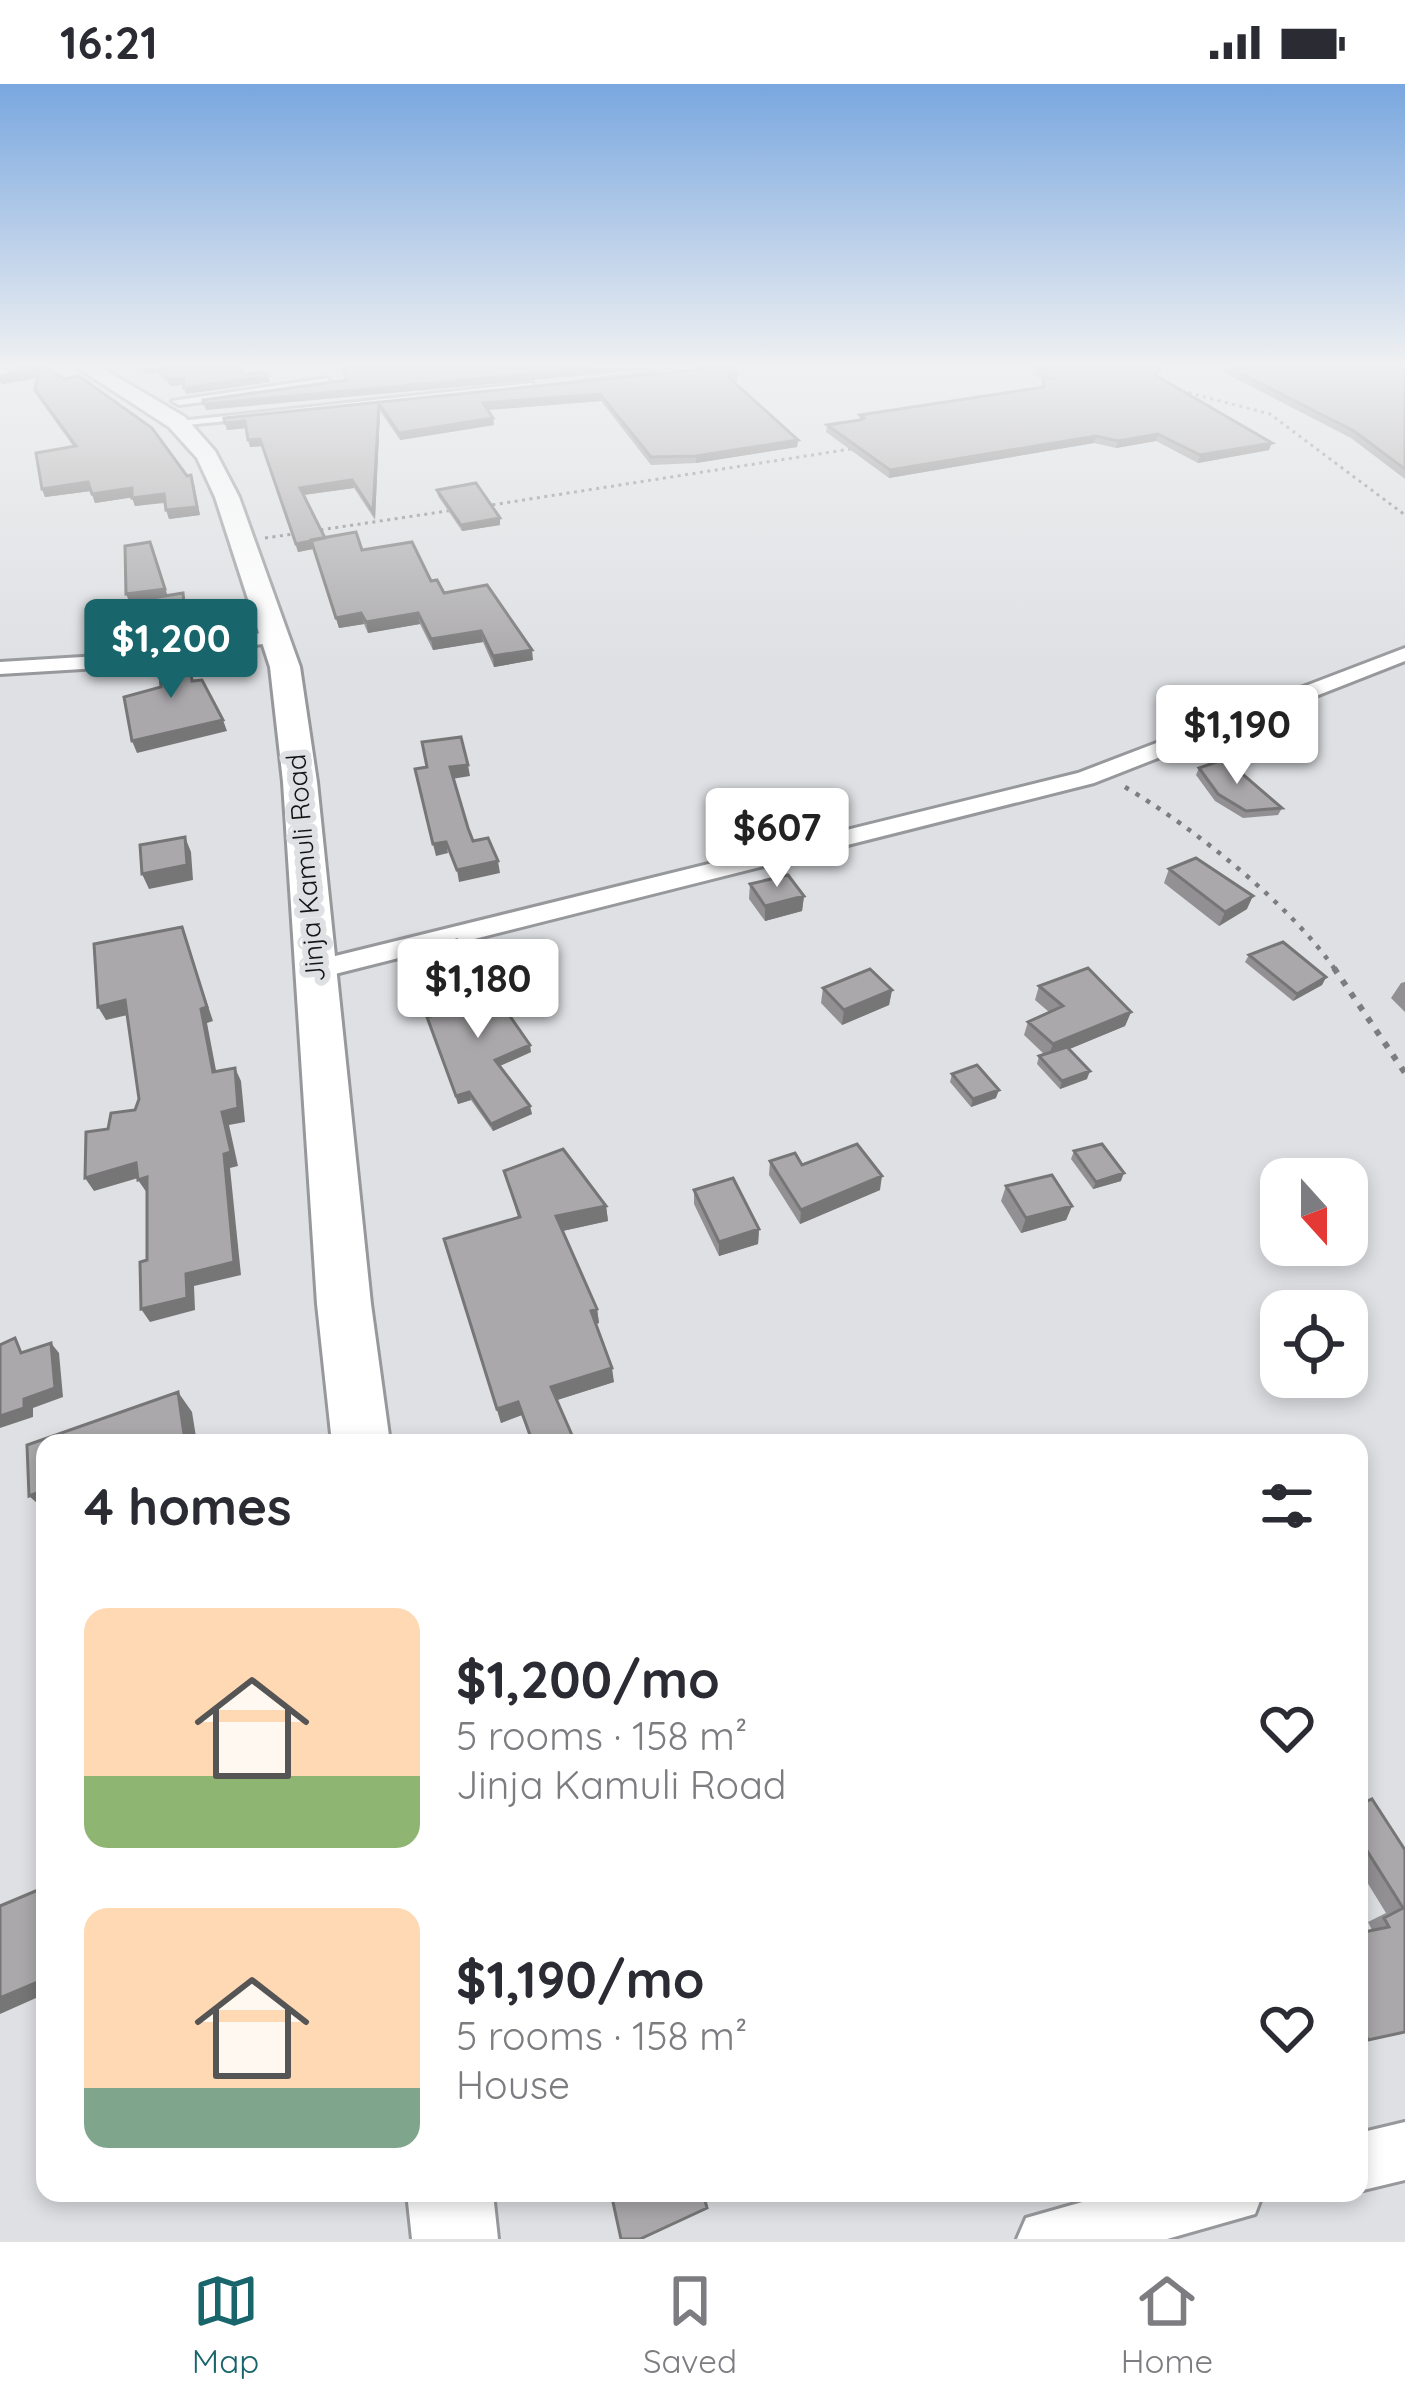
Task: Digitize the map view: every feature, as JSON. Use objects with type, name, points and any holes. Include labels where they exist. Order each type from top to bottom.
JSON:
[{"type":"main road","name":"Jinja Kamuli Road","points":[[212,469],[244,542],[285,668],[300,782],[360,1434]]},
{"type":"main road","points":[[451,2202],[455,2239]]},
{"type":"street","points":[[0,668],[99,662],[276,637]]},
{"type":"street","points":[[315,970],[1086,778],[1405,654]]},
{"type":"street","points":[[1368,2160],[1405,2151]]},
{"type":"street","points":[[1047,2239],[1197,2202]]},
{"type":"path","points":[[244,542],[722,469]]},
{"type":"path","points":[[1343,469],[1405,515]]},
{"type":"path","points":[[1086,778],[1126,788],[1154,804],[1307,929],[1405,1073]]},
{"type":"building","points":[[39,469],[182,469],[191,475],[197,507],[166,510],[164,494],[132,498],[132,488],[92,494],[88,482],[42,489]]},
{"type":"building","points":[[270,469],[375,469],[373,512],[352,480],[300,488],[325,538],[296,544]]},
{"type":"building","points":[[476,483],[500,518],[461,525],[437,490]]},
{"type":"building","points":[[356,532],[362,550],[412,542],[431,581],[437,580],[444,593],[487,585],[532,650],[493,656],[481,631],[431,639],[418,613],[366,622],[361,613],[336,618],[311,540]]},
{"type":"building","points":[[150,542],[165,589],[126,594],[125,546]]},
{"type":"building","points":[[183,593],[186,627],[154,632],[152,598]]},
{"type":"building","points":[[188,648],[192,681],[202,680],[223,720],[132,741],[124,697],[161,687],[158,652]]},
{"type":"building","points":[[461,737],[468,765],[450,767],[468,828],[473,841],[488,838],[498,861],[457,870],[446,842],[433,844],[415,769],[427,767],[422,742]]},
{"type":"building","points":[[1225,759],[1282,808],[1246,811],[1218,794],[1199,768]]},
{"type":"building","points":[[185,837],[187,865],[142,874],[140,845]]},
{"type":"building","points":[[1196,858],[1253,896],[1225,912],[1169,869]]},
{"type":"building","points":[[788,875],[804,896],[765,906],[750,884]]},
{"type":"building","points":[[182,927],[207,1007],[201,1009],[213,1072],[235,1068],[238,1108],[222,1112],[231,1152],[224,1154],[234,1262],[186,1274],[187,1298],[141,1309],[140,1262],[147,1260],[147,1177],[138,1180],[136,1163],[85,1178],[86,1132],[108,1129],[111,1113],[135,1110],[139,1099],[125,1000],[98,1007],[94,944]]},
{"type":"building","points":[[457,940],[530,1045],[495,1060],[530,1106],[491,1124],[469,1092],[456,1096],[427,1017],[467,1006],[440,944]]},
{"type":"building","points":[[1283,942],[1326,977],[1297,994],[1249,955]]},
{"type":"building","points":[[1088,968],[1131,1012],[1053,1044],[1028,1022],[1063,1006],[1039,986]]},
{"type":"building","points":[[870,969],[892,990],[844,1010],[823,988]]},
{"type":"building","points":[[1067,1047],[1090,1071],[1062,1081],[1039,1056]]},
{"type":"building","points":[[977,1065],[999,1090],[973,1099],[952,1074]]},
{"type":"building","points":[[857,1144],[882,1176],[801,1210],[770,1161],[795,1153],[802,1165]]},
{"type":"building","points":[[1102,1144],[1124,1173],[1096,1182],[1074,1151]]},
{"type":"building","points":[[563,1149],[606,1206],[556,1216],[597,1309],[591,1311],[612,1368],[551,1387],[572,1434],[530,1434],[518,1402],[497,1409],[444,1239],[520,1217],[504,1171]]},
{"type":"building","points":[[1052,1175],[1072,1206],[1026,1218],[1006,1186]]},
{"type":"building","points":[[733,1178],[759,1229],[719,1242],[694,1190]]},
{"type":"building","points":[[15,1338],[21,1353],[51,1343],[55,1388],[24,1399],[24,1408],[0,1416],[0,1345]]},
{"type":"building","points":[[178,1392],[184,1434],[58,1434]]},
{"type":"building","points":[[36,1442],[36,1493],[29,1496],[27,1445]]},
{"type":"building","points":[[1372,1799],[1405,1850],[1405,2032],[1368,2040],[1368,1931],[1389,1927],[1384,1918],[1403,1908],[1368,1852],[1368,1801]]},
{"type":"building","points":[[36,1891],[36,1983],[0,1998],[0,1906]]},
{"type":"building","points":[[613,2202],[705,2202],[707,2208],[640,2239],[621,2239]]}]
